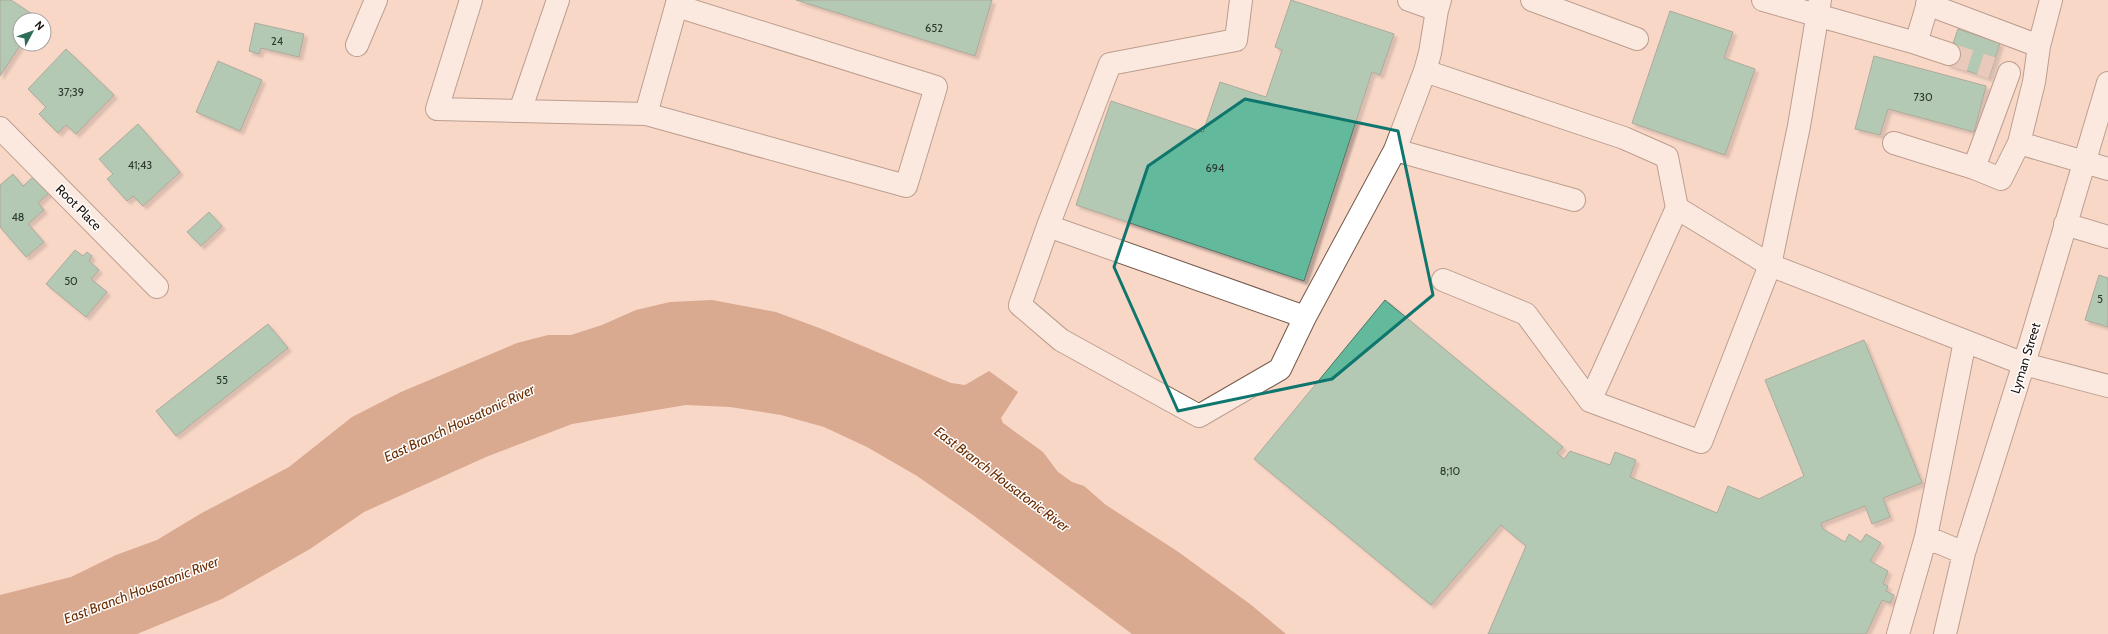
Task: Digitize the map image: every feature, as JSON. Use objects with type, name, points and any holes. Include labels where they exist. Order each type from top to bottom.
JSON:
[{"type":"street","points":[[357,45],[376,0]]},
{"type":"street","points":[[471,0],[437,109],[646,114],[906,186],[936,87],[678,3],[646,114]]},
{"type":"street","points":[[520,111],[558,0]]},
{"type":"street","points":[[1241,0],[1236,40],[1110,64],[1048,226],[1020,305],[1061,340],[1199,416],[1280,369],[1305,317],[1395,150],[1425,71],[1430,53],[1438,5],[1409,0]]},
{"type":"street","points":[[1532,0],[1637,39]]},
{"type":"street","points":[[1763,0],[1818,8],[1949,54]]},
{"type":"street","points":[[1894,143],[1974,168],[2001,179],[2019,142],[2034,82],[2039,46],[2051,0]]},
{"type":"street","points":[[1916,43],[1928,2],[2039,46]]},
{"type":"street","points":[[1442,280],[1526,314],[1590,401],[1701,442],[1770,265],[1799,126],[1818,8]]},
{"type":"street","points":[[1425,71],[1624,138],[1667,157],[1677,208],[1590,401]]},
{"type":"street","points":[[1974,168],[2000,71],[2034,82]]},
{"type":"street","name":"Lyman Street","points":[[1945,634],[1964,553],[2024,364],[2108,83]]},
{"type":"street","name":"Root Place","points":[[0,128],[157,287]]},
{"type":"street","points":[[2019,142],[2108,169]]},
{"type":"street","points":[[1395,150],[1574,200]]},
{"type":"street","points":[[1677,208],[1770,265],[2024,364],[2108,386]]},
{"type":"street","points":[[2065,224],[2108,237]]},
{"type":"street","points":[[1048,226],[1305,317]]},
{"type":"street","points":[[1898,634],[1926,537],[1966,341]]},
{"type":"street","points":[[1926,537],[1964,553]]},
{"type":"highlighted area","points":[[1245,99],[1398,131],[1433,295],[1332,379],[1178,411],[1114,267],[1148,166]]},
{"type":"water","name":"East Branch Housatonic River","points":[[712,300],[776,312],[822,329],[951,383],[965,385],[989,371],[1018,392],[1001,418],[1003,423],[1043,452],[1058,472],[1072,482],[1084,486],[1106,505],[1177,551],[1250,604],[1286,634],[1132,634],[973,515],[917,476],[867,447],[824,427],[781,415],[730,407],[686,405],[572,424],[486,457],[364,512],[310,549],[222,599],[137,634],[0,634],[0,595],[71,577],[116,555],[157,540],[200,514],[289,467],[352,417],[401,392],[517,343],[548,335],[571,335],[602,325],[636,310],[670,302]]},
{"type":"building","points":[[0,0],[11,0],[29,12],[12,12],[12,52],[16,52],[0,76]]},
{"type":"building","points":[[796,0],[992,0],[975,56]]},
{"type":"building","points":[[1291,0],[1394,34],[1380,75],[1372,72],[1304,281],[1076,205],[1111,101],[1203,132],[1220,82],[1266,97],[1282,50],[1275,47]]},
{"type":"building","points":[[1670,11],[1733,32],[1724,58],[1755,69],[1725,155],[1632,123]]},
{"type":"building","points":[[255,23],[304,34],[299,57],[261,48],[259,54],[249,51]]},
{"type":"building","points":[[1958,29],[2000,43],[1989,78],[1946,64]]},
{"type":"building","points":[[66,49],[114,95],[76,134],[66,125],[58,133],[39,114],[46,107],[28,89]]},
{"type":"building","points":[[1874,56],[1986,86],[1974,132],[1888,109],[1880,135],[1855,129]]},
{"type":"building","points":[[218,61],[262,80],[240,131],[196,112]]},
{"type":"building","points":[[138,124],[180,172],[143,206],[133,196],[127,201],[107,179],[113,174],[99,159]]},
{"type":"building","points":[[13,174],[23,186],[34,176],[49,193],[38,203],[44,210],[28,224],[44,242],[26,257],[0,227],[0,185]]},
{"type":"building","points":[[209,212],[222,226],[201,246],[187,232]]},
{"type":"building","points":[[75,250],[83,256],[87,252],[92,256],[89,261],[99,270],[91,279],[107,292],[86,317],[46,284]]},
{"type":"building","points":[[2099,275],[2108,278],[2108,327],[2085,320]]},
{"type":"building","points":[[1385,300],[1563,447],[1557,453],[1564,459],[1570,451],[1610,465],[1615,452],[1636,460],[1630,477],[1717,513],[1728,486],[1759,499],[1804,476],[1765,380],[1864,340],[1922,483],[1883,498],[1890,517],[1872,524],[1865,506],[1821,523],[1823,529],[1845,542],[1849,534],[1861,542],[1866,534],[1881,543],[1870,561],[1888,571],[1883,584],[1888,586],[1886,591],[1894,595],[1890,603],[1882,600],[1866,634],[1488,634],[1526,546],[1501,525],[1431,605],[1254,459]]},
{"type":"building","points":[[268,324],[288,348],[176,436],[156,411]]},
{"type":"tunnel","points":[[1949,54],[1992,68]]}]
